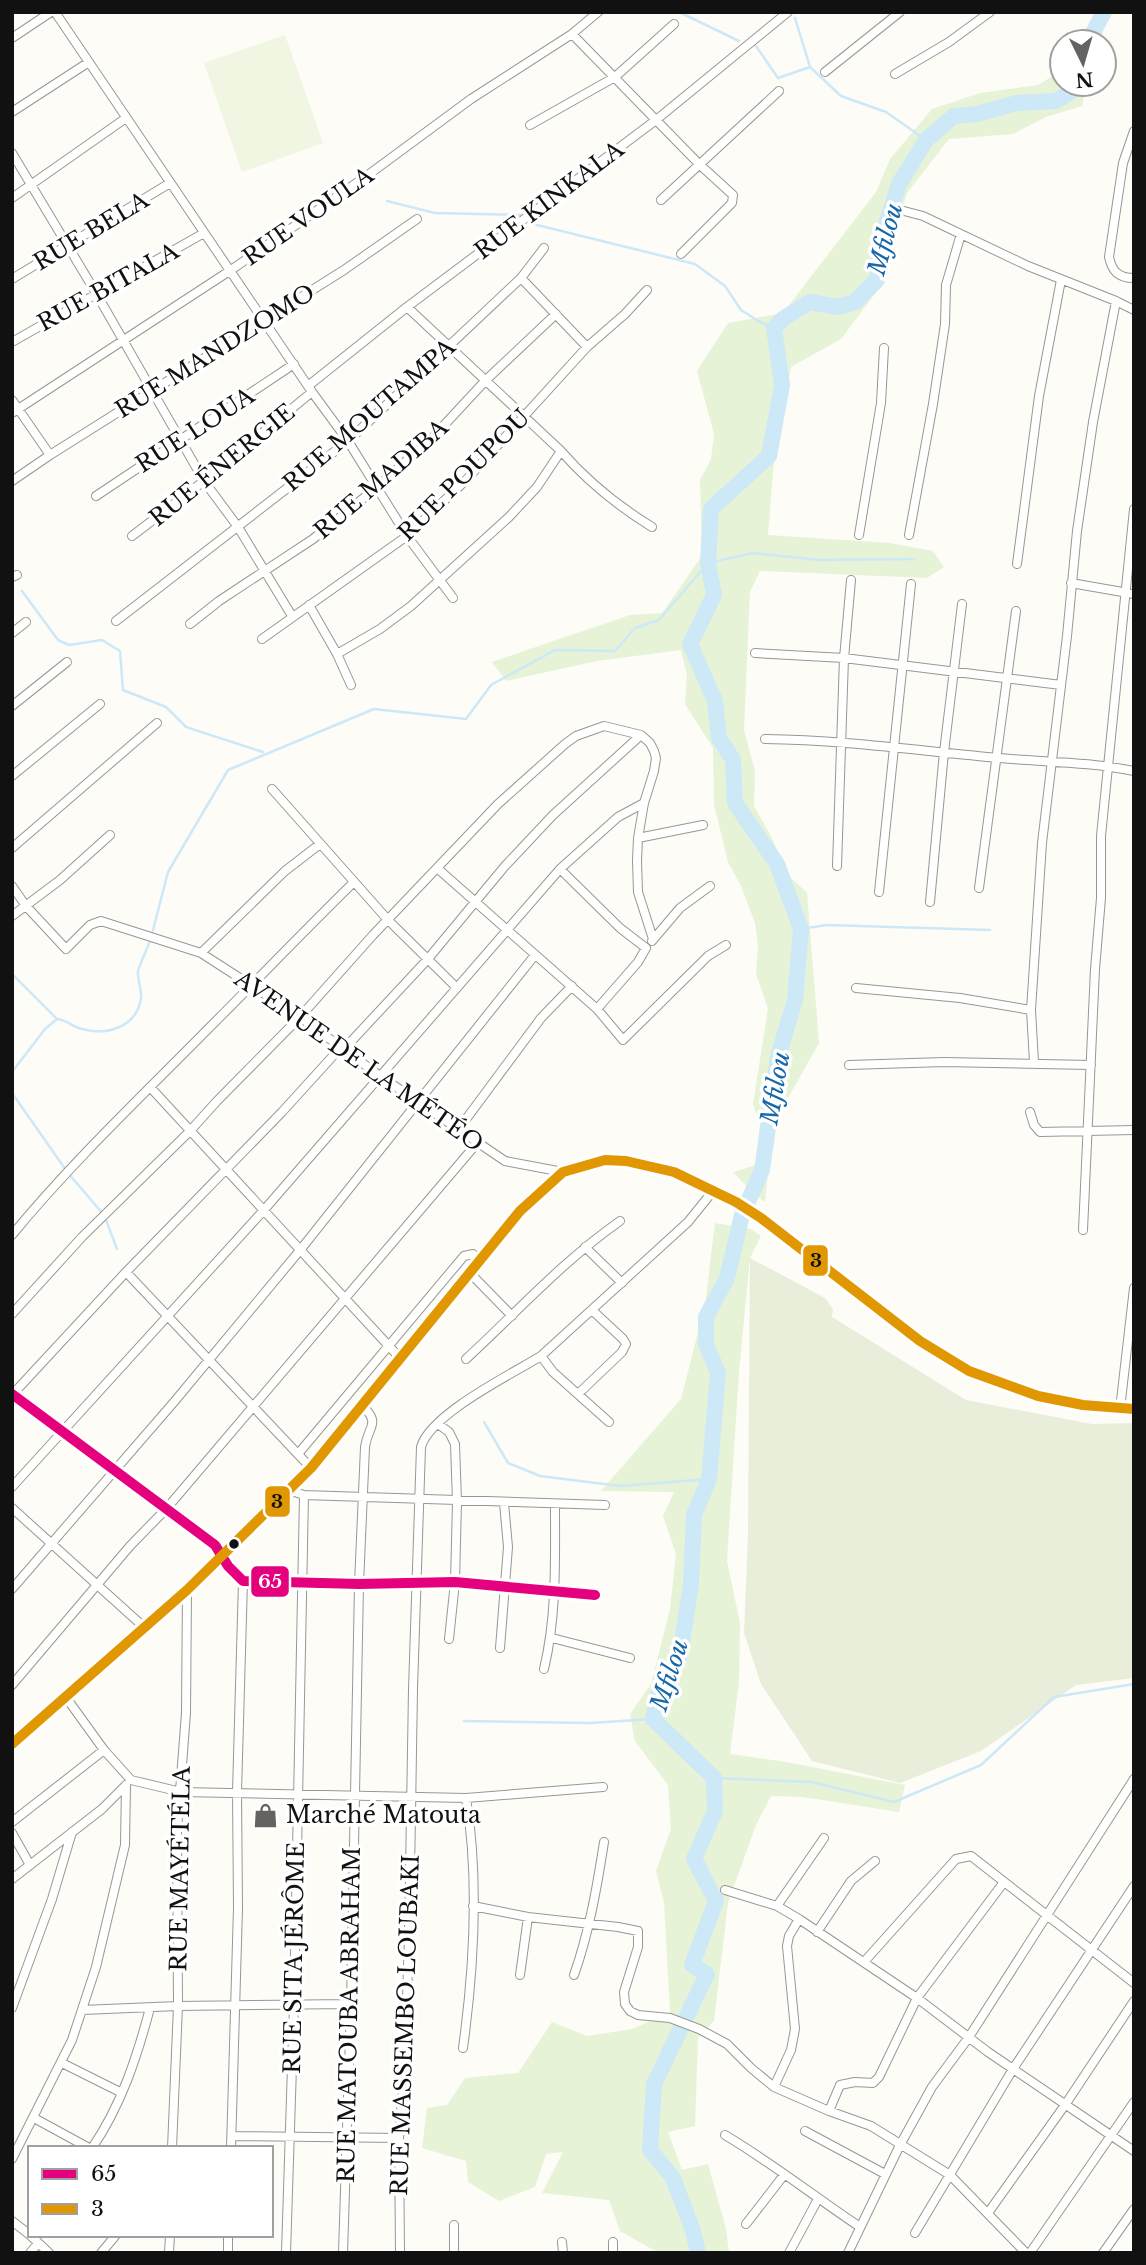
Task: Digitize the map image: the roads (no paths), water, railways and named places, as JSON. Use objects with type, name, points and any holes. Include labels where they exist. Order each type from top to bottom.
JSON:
[{"type":"street","points":[[12,38],[53,12],[348,441],[407,536],[453,598]]},
{"type":"street","name":"RUE VOULA","points":[[15,411],[231,270],[368,175],[471,99],[572,34],[598,12]]},
{"type":"street","name":"RUE KINKALA","points":[[310,389],[408,307],[656,120],[788,12]]},
{"type":"street","points":[[825,72],[900,12]]},
{"type":"street","points":[[895,75],[949,42],[990,12]]},
{"type":"street","points":[[530,125],[615,77],[674,24]]},
{"type":"street","points":[[572,34],[734,199],[681,254]]},
{"type":"street","points":[[12,112],[89,62]]},
{"type":"street","points":[[662,200],[779,91]]},
{"type":"street","points":[[12,198],[126,118]]},
{"type":"street","points":[[1134,131],[1123,163],[1109,257],[1113,271],[1118,275],[1134,278]]},
{"type":"street","points":[[12,153],[204,481],[266,571],[292,616]]},
{"type":"street","name":"RUE BELA","points":[[12,279],[170,183]]},
{"type":"street","points":[[904,211],[923,216],[1004,256],[1116,300],[1134,310]]},
{"type":"street","name":"RUE MANDZOMO","points":[[12,481],[344,270],[417,219]]},
{"type":"street","name":"RUE BITALA","points":[[12,342],[204,233]]},
{"type":"street","points":[[909,535],[945,324],[946,285],[961,234]]},
{"type":"street","name":"RUE MOUTAMPA","points":[[116,621],[348,441],[521,278],[544,248]]},
{"type":"street","points":[[521,278],[587,347]]},
{"type":"street","points":[[1017,564],[1039,396],[1061,280]]},
{"type":"street","name":"RUE POUPOU","points":[[262,639],[407,536],[467,479],[587,347],[625,314],[647,290]]},
{"type":"street","points":[[1034,1062],[1031,1010],[1042,844],[1071,583],[1093,422],[1116,300]]},
{"type":"street","points":[[408,307],[574,466],[624,510],[652,527]]},
{"type":"street","name":"RUE MADIBA","points":[[190,624],[313,539],[376,488],[434,436],[486,380],[556,314]]},
{"type":"street","points":[[859,534],[881,403],[884,348]]},
{"type":"street","name":"RUE LOUA","points":[[96,496],[294,364]]},
{"type":"street","name":"RUE ÉNERGIE","points":[[132,536],[204,481],[310,389]]},
{"type":"street","points":[[12,400],[15,411],[50,455]]},
{"type":"street","points":[[337,654],[380,629],[440,580],[509,517],[537,486],[561,451]]},
{"type":"street","points":[[1083,1230],[1101,898],[1101,836],[1134,509]]},
{"type":"street","points":[[836,866],[844,659],[851,580]]},
{"type":"street","points":[[1071,583],[1134,594]]},
{"type":"street","points":[[879,892],[911,584]]},
{"type":"street","points":[[930,902],[962,604]]},
{"type":"street","points":[[309,605],[351,685]]},
{"type":"street","points":[[979,888],[1017,611]]},
{"type":"street","points":[[12,633],[26,622]]},
{"type":"street","points":[[755,653],[844,659],[1061,685]]},
{"type":"street","points":[[12,706],[66,662]]},
{"type":"street","points":[[12,776],[100,704]]},
{"type":"street","points":[[12,848],[157,723]]},
{"type":"street","points":[[12,1314],[82,1237],[190,1131],[300,1017],[498,804],[576,736],[604,726],[641,735],[650,743],[656,758],[638,838],[638,892],[653,939]]},
{"type":"street","points":[[595,1595],[455,1582],[359,1584],[243,1581],[228,1566],[215,1545],[64,1430],[12,1394],[427,960],[553,815],[641,735]]},
{"type":"street","points":[[765,739],[893,746],[997,758],[1107,766],[1134,771]]},
{"type":"street","points":[[272,789],[388,920],[457,988]]},
{"type":"street","points":[[12,1487],[264,1210],[560,869],[618,817],[645,803]]},
{"type":"street","points":[[638,838],[703,825]]},
{"type":"street","points":[[12,916],[60,880],[110,835]]},
{"type":"street","points":[[201,953],[285,871],[320,844]]},
{"type":"street","points":[[437,868],[597,1009],[623,1040],[708,956],[726,945]]},
{"type":"street","points":[[560,869],[620,928],[646,948]]},
{"type":"street","points":[[12,1235],[43,1198],[150,1087],[354,882]]},
{"type":"street","points":[[12,886],[26,906]]},
{"type":"street","points":[[597,1009],[680,908],[710,886]]},
{"type":"street","name":"AVENUE DE LA MÉTÉO","points":[[26,906],[66,949],[90,925],[101,921],[201,953],[300,1017],[380,1076],[505,1161],[563,1172]]},
{"type":"street","points":[[12,1589],[301,1249],[535,955]]},
{"type":"street","points":[[458,1130],[541,1018],[572,986]]},
{"type":"street","points":[[856,988],[960,998],[1031,1010]]},
{"type":"street","points":[[849,1065],[1034,1062],[1091,1065]]},
{"type":"street","points":[[150,1087],[399,1357]]},
{"type":"street","points":[[1030,1112],[1034,1125],[1040,1132],[1134,1130]]},
{"type":"street","points":[[12,1685],[130,1546],[167,1508],[478,1142]]},
{"type":"street","points":[[14,1740],[187,1590],[311,1468],[520,1211],[563,1172],[605,1160],[626,1161],[674,1172],[761,1217],[920,1341],[969,1371],[1038,1396],[1083,1405],[1134,1409]]},
{"type":"street","name":"RUE MASSEMBO LOUBAKI","points":[[400,2253],[399,2138],[406,2047],[423,1440],[474,1394],[541,1356],[688,1222],[713,1191]]},
{"type":"street","points":[[466,1359],[584,1247],[620,1221]]},
{"type":"street","points":[[584,1247],[622,1283]]},
{"type":"street","points":[[298,1454],[452,1269],[468,1254],[480,1260]]},
{"type":"street","points":[[452,1269],[467,1276],[512,1316]]},
{"type":"street","points":[[126,1272],[311,1468]]},
{"type":"street","points":[[1120,1409],[1134,1288]]},
{"type":"street","points":[[423,1303],[434,1315]]},
{"type":"street","points":[[578,1394],[626,1345],[593,1311]]},
{"type":"street","points":[[541,1356],[609,1422]]},
{"type":"street","name":"RUE MATOUBA ABRAHAM","points":[[343,2253],[359,1584],[365,1447],[366,1437],[374,1423],[373,1417],[363,1406]]},
{"type":"street","points":[[438,1424],[449,1432],[454,1444],[457,1502],[455,1582],[449,1639]]},
{"type":"street","points":[[288,1490],[304,1496],[605,1505]]},
{"type":"street","name":"RUE SITA JÉRÔME","points":[[286,2253],[304,1496]]},
{"type":"street","points":[[500,1648],[508,1547],[505,1503]]},
{"type":"street","points":[[544,1669],[552,1638],[555,1504]]},
{"type":"street","points":[[12,1508],[145,1628]]},
{"type":"street","points":[[231,2146],[243,1581]]},
{"type":"street","name":"RUE MAYÉTÉLA","points":[[172,2146],[178,2006],[177,1830],[186,1713],[187,1590]]},
{"type":"street","points":[[552,1638],[630,1658]]},
{"type":"street","points":[[65,1696],[129,1782],[181,1792],[466,1798],[603,1787]]},
{"type":"street","points":[[12,1822],[104,1750]]},
{"type":"street","points":[[848,2253],[900,2145],[932,2087],[969,2037],[1134,1779]]},
{"type":"street","points":[[12,1879],[102,1809],[129,1782]]},
{"type":"street","points":[[12,2158],[62,2063],[82,2010],[102,1944],[125,1845],[129,1782]]},
{"type":"street","points":[[463,2048],[472,1980],[473,1906],[472,1855],[466,1798]]},
{"type":"street","points":[[12,2008],[52,1899],[72,1832]]},
{"type":"street","points":[[12,1833],[30,1866]]},
{"type":"street","points":[[776,1906],[824,1838]]},
{"type":"street","points":[[574,1975],[595,1900],[604,1842]]},
{"type":"street","points":[[864,1962],[956,1859],[971,1856],[1134,1983]]},
{"type":"street","points":[[817,1932],[851,1881],[875,1861]]},
{"type":"street","points":[[829,2111],[840,2085],[873,2083],[879,2077],[918,1998],[1004,1882]]},
{"type":"street","points":[[915,2233],[1013,2069],[1134,1886]]},
{"type":"street","points":[[725,1889],[776,1906],[799,1919],[918,1998],[1013,2069],[1134,2151]]},
{"type":"street","points":[[473,1906],[528,1917],[638,1931],[638,1947],[624,1992],[625,2004],[631,2011],[638,2015],[670,2018],[699,2029],[727,2044],[775,2087],[871,2126],[950,2175],[1028,2253],[1134,2102]]},
{"type":"street","points":[[520,1975],[528,1917]]},
{"type":"street","points":[[775,2087],[791,2050],[795,2029],[787,1946],[789,1936],[799,1919]]},
{"type":"street","points":[[988,2213],[1065,2105],[1134,2001]]},
{"type":"street","points":[[82,2010],[351,2004]]},
{"type":"street","points":[[91,2146],[113,2116],[139,2049],[150,2008]]},
{"type":"street","points":[[62,2063],[122,2092]]},
{"type":"street","points":[[34,2118],[86,2146]]},
{"type":"street","points":[[805,2132],[885,2175]]},
{"type":"street","points":[[726,2135],[860,2227]]},
{"type":"street","points":[[232,2136],[399,2138]]},
{"type":"street","points":[[746,2224],[783,2175]]},
{"type":"street","points":[[789,2253],[818,2199]]},
{"type":"street","points":[[1103,2253],[1134,2209]]},
{"type":"street","points":[[12,2221],[28,2234]]},
{"type":"street","points":[[454,2225],[454,2253]]},
{"type":"street","points":[[30,2253],[32,2237]]},
{"type":"street","points":[[32,2237],[49,2253]]},
{"type":"street","points":[[101,2253],[114,2237]]},
{"type":"street","points":[[562,2242],[563,2253]]},
{"type":"street","points":[[613,2242],[613,2253]]},
{"type":"waterway","points":[[679,12],[739,41]]},
{"type":"waterway","name":"Mfilou","points":[[1095,28],[1104,12]]},
{"type":"waterway","points":[[795,18],[810,67]]},
{"type":"waterway","points":[[756,46],[778,78],[810,67],[841,96],[886,112],[926,140]]},
{"type":"waterway","name":"Mfilou","points":[[698,2253],[693,2231],[673,2178],[650,2150],[654,2084],[707,1974],[692,1965],[716,1901],[694,1859],[715,1811],[714,1778],[653,1719],[659,1693],[680,1655],[691,1584],[694,1515],[709,1479],[718,1373],[706,1344],[706,1317],[727,1278],[742,1215],[762,1170],[778,1057],[795,1000],[801,929],[777,864],[735,803],[733,760],[719,738],[715,701],[690,644],[714,595],[708,563],[711,509],[769,456],[782,385],[774,328],[784,318],[810,302],[838,307],[855,302],[877,280],[881,240],[899,184],[926,140],[954,116],[977,114],[1017,103],[1056,101],[1061,98]]},
{"type":"waterway","points":[[387,201],[435,213],[521,215]]},
{"type":"waterway","points":[[533,224],[695,264],[725,286],[741,310],[774,328]]},
{"type":"waterway","points":[[152,934],[168,872],[228,770],[374,709],[466,719],[491,685],[555,650],[615,651],[635,628],[659,620],[708,563],[753,553],[820,560],[914,559]]},
{"type":"waterway","points":[[22,591],[58,640],[69,645],[102,640],[120,651],[123,690],[166,707],[186,727],[263,752]]},
{"type":"waterway","points":[[801,929],[826,925],[990,930]]},
{"type":"waterway","points":[[12,1072],[45,1029],[57,1019],[79,1028],[101,1031],[119,1027],[134,1016],[141,998],[138,971],[150,940]]},
{"type":"waterway","points":[[12,974],[57,1019]]},
{"type":"waterway","points":[[12,1093],[68,1173],[104,1215],[117,1249]]},
{"type":"waterway","points":[[484,1422],[508,1463],[540,1476],[620,1486],[709,1479]]},
{"type":"waterway","points":[[714,1778],[812,1782],[894,1802],[981,1765],[1054,1697],[1134,1684]]},
{"type":"waterway","points":[[464,1721],[590,1723],[653,1719]]},
{"type":"place","name":"Marché Matouta","points":[[266,1815]]}]
